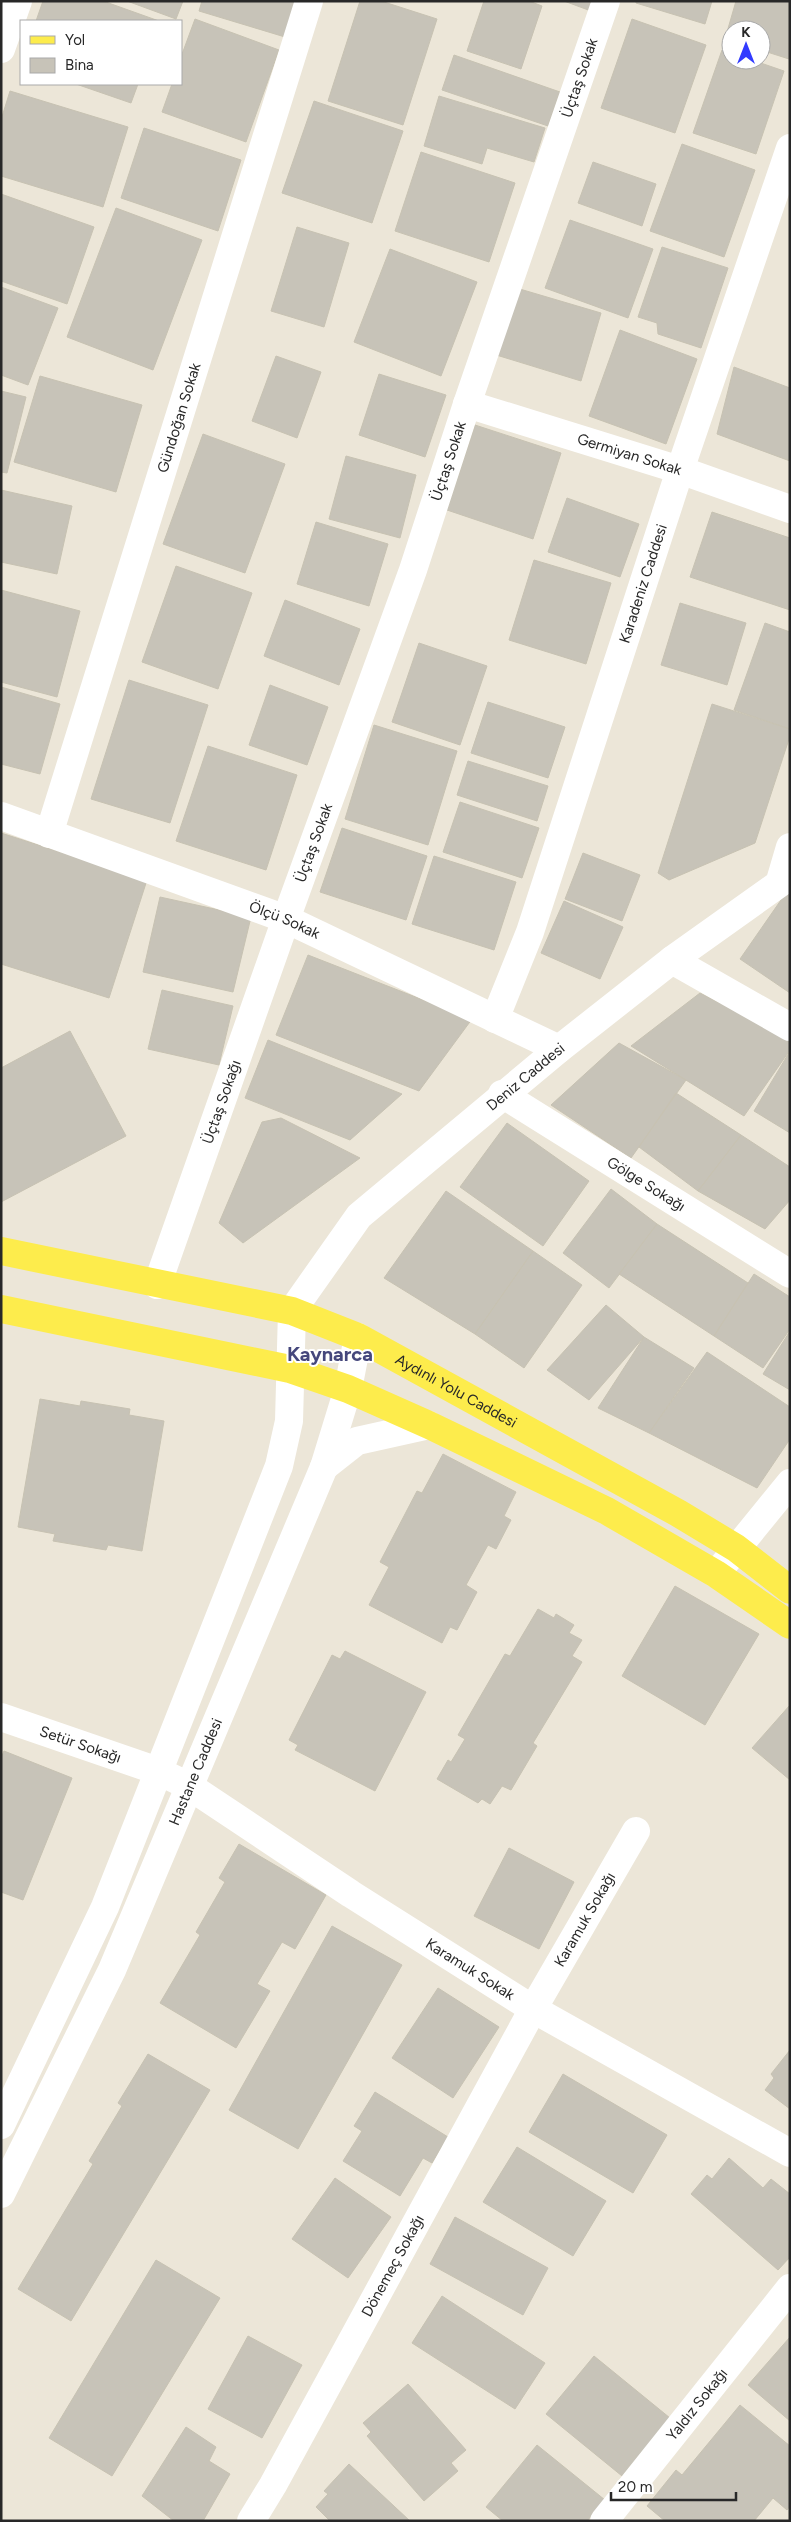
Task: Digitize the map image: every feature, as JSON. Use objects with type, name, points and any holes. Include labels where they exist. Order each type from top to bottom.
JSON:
[{"type":"main road","name":"Aydınlı Yolu Caddesi","points":[[1,1251],[157,1285],[292,1311],[358,1337],[612,1476],[736,1548],[790,1590]]},
{"type":"main road","points":[[1,1309],[290,1369],[348,1389],[430,1425],[607,1511],[716,1574],[790,1625]]},
{"type":"street","points":[[1,49],[18,1]]},
{"type":"street","name":"Gündoğan Sokak","points":[[49,834],[309,1]]},
{"type":"street","name":"Üçtaş Sokak","points":[[286,919],[413,570],[467,404],[606,1]]},
{"type":"street","name":"Karadeniz Caddesi","points":[[495,1019],[530,932],[680,470],[790,148]]},
{"type":"street","name":"Germiyan Sokak","points":[[467,404],[680,470],[790,508]]},
{"type":"street","name":"Ölçü Sokak","points":[[1,816],[286,919],[559,1049]]},
{"type":"street","points":[[785,878],[790,847]]},
{"type":"street","name":"Deniz Caddesi","points":[[292,1311],[359,1216],[502,1094],[672,960],[785,878]]},
{"type":"street","name":"Üçtaş Sokağı","points":[[157,1285],[286,919]]},
{"type":"street","points":[[672,960],[790,1027]]},
{"type":"street","name":"Gölge Sokağı","points":[[502,1094],[790,1274]]},
{"type":"street","points":[[1,2125],[105,1906],[279,1466],[290,1421],[292,1311]]},
{"type":"street","name":"Hastane Caddesi","points":[[1,2194],[112,1970],[324,1467],[348,1389],[358,1337]]},
{"type":"street","points":[[324,1467],[357,1441],[430,1425]]},
{"type":"street","points":[[716,1574],[790,1483]]},
{"type":"street","name":"Setür Sokağı","points":[[1,1717],[158,1771]]},
{"type":"street","name":"Karamuk Sokak","points":[[158,1771],[189,1786],[351,1894],[533,2009],[790,2153]]},
{"type":"street","name":"Karamuk Sokağı","points":[[533,2009],[636,1830]]},
{"type":"street","name":"Dönemeç Sokağı","points":[[251,2521],[282,2468],[533,2009]]},
{"type":"street","name":"Yaldız Sokağı","points":[[604,2521],[790,2288]]},
{"type":"building","points":[[43,1],[103,1],[156,20],[36,20]]},
{"type":"building","points":[[127,1],[183,1],[176,19]]},
{"type":"building","points":[[202,1],[296,1],[285,37],[199,11]]},
{"type":"building","points":[[360,1],[381,1],[437,19],[403,125],[328,101]]},
{"type":"building","points":[[484,1],[529,1],[542,6],[521,69],[467,51]]},
{"type":"building","points":[[564,1],[594,1],[591,11]]},
{"type":"building","points":[[636,1],[712,1],[705,24],[636,3]]},
{"type":"building","points":[[736,1],[790,1],[789,59],[771,53],[771,20],[730,20]]},
{"type":"building","points":[[195,19],[279,50],[246,142],[162,112],[172,85],[182,85],[182,54]]},
{"type":"building","points":[[632,19],[706,45],[675,133],[601,108]]},
{"type":"building","points":[[721,53],[721,70],[771,70],[771,67],[784,71],[756,154],[693,133]]},
{"type":"building","points":[[454,55],[560,92],[548,126],[442,90]]},
{"type":"building","points":[[79,85],[138,85],[131,103]]},
{"type":"building","points":[[10,91],[128,127],[103,207],[1,176],[1,120]]},
{"type":"building","points":[[439,96],[545,128],[534,162],[487,148],[482,164],[424,146]]},
{"type":"building","points":[[314,101],[403,131],[372,223],[282,193]]},
{"type":"building","points":[[144,128],[241,160],[218,231],[121,198]]},
{"type":"building","points":[[682,144],[755,170],[724,257],[650,231]]},
{"type":"building","points":[[421,152],[515,183],[489,262],[395,231]]},
{"type":"building","points":[[593,162],[656,184],[642,226],[578,203]]},
{"type":"building","points":[[1,194],[94,227],[67,304],[1,281]]},
{"type":"building","points":[[116,208],[202,240],[153,370],[67,337]]},
{"type":"building","points":[[570,220],[653,249],[628,318],[545,288]]},
{"type":"building","points":[[297,227],[349,243],[324,327],[271,311]]},
{"type":"building","points":[[662,247],[728,268],[701,348],[658,334],[657,323],[638,317]]},
{"type":"building","points":[[390,249],[477,282],[441,376],[354,342]]},
{"type":"building","points":[[1,287],[58,308],[28,385],[1,375]]},
{"type":"building","points":[[513,287],[601,313],[581,381],[493,354]]},
{"type":"building","points":[[620,330],[697,359],[666,444],[589,416]]},
{"type":"building","points":[[276,356],[321,372],[297,438],[252,421]]},
{"type":"building","points":[[734,367],[790,388],[790,461],[717,434]]},
{"type":"building","points":[[379,374],[446,395],[425,457],[359,435]]},
{"type":"building","points":[[40,376],[142,405],[116,492],[14,462]]},
{"type":"building","points":[[1,391],[26,397],[7,473],[1,472]]},
{"type":"building","points":[[475,425],[561,453],[533,539],[447,510]]},
{"type":"building","points":[[203,434],[285,464],[245,573],[163,544]]},
{"type":"building","points":[[346,456],[416,475],[400,538],[329,519]]},
{"type":"building","points":[[1,490],[72,506],[57,574],[1,562]]},
{"type":"building","points":[[567,498],[639,524],[620,577],[548,552]]},
{"type":"building","points":[[712,512],[790,538],[790,610],[690,577]]},
{"type":"building","points":[[316,522],[388,544],[369,606],[297,584]]},
{"type":"building","points":[[534,560],[611,583],[586,664],[509,640]]},
{"type":"building","points":[[176,566],[252,593],[218,689],[142,662]]},
{"type":"building","points":[[1,590],[80,611],[57,697],[1,682]]},
{"type":"building","points":[[285,600],[360,629],[339,685],[264,656]]},
{"type":"building","points":[[680,603],[746,623],[727,685],[661,665]]},
{"type":"building","points":[[765,623],[790,632],[790,729],[734,710]]},
{"type":"building","points":[[419,643],[487,666],[460,745],[392,722]]},
{"type":"building","points":[[129,680],[208,705],[170,823],[91,799]]},
{"type":"building","points":[[270,685],[328,707],[307,765],[249,745]]},
{"type":"building","points":[[1,687],[60,704],[40,774],[1,764]]},
{"type":"building","points":[[488,702],[565,727],[548,778],[471,753]]},
{"type":"building","points":[[712,704],[790,729],[790,736],[755,843],[669,880],[658,873]]},
{"type":"building","points":[[374,725],[457,751],[428,845],[345,819]]},
{"type":"building","points":[[208,746],[297,775],[266,870],[176,841]]},
{"type":"building","points":[[468,761],[548,786],[537,821],[457,795]]},
{"type":"building","points":[[460,802],[539,828],[522,878],[443,852]]},
{"type":"building","points":[[342,828],[427,856],[406,920],[320,892]]},
{"type":"building","points":[[1,833],[147,880],[109,998],[1,964]]},
{"type":"building","points":[[583,853],[640,875],[622,921],[565,899]]},
{"type":"building","points":[[434,856],[516,882],[494,950],[412,924]]},
{"type":"building","points":[[790,887],[790,993],[740,959]]},
{"type":"building","points":[[160,897],[251,917],[233,992],[143,972]]},
{"type":"building","points":[[564,901],[623,927],[600,979],[541,953]]},
{"type":"building","points":[[308,955],[472,1019],[419,1091],[276,1035]]},
{"type":"building","points":[[162,990],[233,1006],[219,1065],[148,1049]]},
{"type":"building","points":[[700,993],[790,1039],[790,1050],[744,1116],[631,1046]]},
{"type":"building","points":[[70,1031],[126,1136],[1,1202],[1,1068]]},
{"type":"building","points":[[268,1040],[402,1094],[350,1140],[245,1098]]},
{"type":"building","points":[[619,1043],[686,1080],[631,1158],[551,1105]]},
{"type":"building","points":[[790,1051],[790,1133],[754,1111]]},
{"type":"building","points":[[676,1093],[741,1135],[698,1191],[639,1147]]},
{"type":"building","points":[[281,1118],[360,1158],[243,1243],[219,1223],[262,1122]]},
{"type":"building","points":[[507,1123],[589,1181],[543,1246],[460,1187]]},
{"type":"building","points":[[741,1135],[790,1167],[790,1200],[765,1229],[698,1191]]},
{"type":"building","points":[[611,1189],[657,1224],[609,1288],[563,1253]]},
{"type":"building","points":[[446,1191],[533,1251],[475,1334],[384,1278]]},
{"type":"building","points":[[657,1224],[748,1283],[714,1336],[619,1274]]},
{"type":"building","points":[[533,1251],[582,1285],[524,1368],[475,1334]]},
{"type":"building","points":[[754,1274],[790,1297],[790,1329],[763,1368],[714,1336]]},
{"type":"building","points":[[606,1305],[644,1337],[589,1400],[547,1370]]},
{"type":"building","points":[[790,1331],[790,1390],[763,1374]]},
{"type":"building","points":[[644,1337],[694,1368],[649,1433],[598,1408]]},
{"type":"building","points":[[707,1352],[790,1407],[790,1439],[757,1488],[649,1433]]},
{"type":"building","points":[[40,1399],[80,1406],[81,1401],[130,1409],[129,1415],[164,1421],[142,1551],[108,1545],[106,1550],[53,1541],[55,1534],[18,1527]]},
{"type":"building","points":[[443,1454],[516,1492],[504,1516],[511,1520],[496,1549],[488,1545],[466,1585],[477,1592],[457,1630],[450,1627],[442,1643],[369,1605],[389,1567],[380,1562],[417,1491],[422,1493]]},
{"type":"building","points":[[675,1586],[759,1634],[705,1725],[622,1676]]},
{"type":"building","points":[[538,1609],[554,1618],[556,1614],[574,1625],[569,1633],[582,1640],[572,1656],[582,1662],[533,1743],[537,1746],[511,1790],[502,1786],[490,1804],[482,1799],[478,1803],[437,1779],[448,1760],[451,1762],[465,1739],[458,1735],[505,1654],[510,1656]]},
{"type":"building","points":[[345,1651],[426,1692],[375,1791],[295,1750],[298,1745],[289,1740],[332,1655],[340,1659]]},
{"type":"building","points":[[790,1705],[790,1780],[752,1748]]},
{"type":"building","points":[[4,1751],[72,1778],[23,1900],[1,1892],[1,1758]]},
{"type":"building","points":[[239,1844],[326,1895],[295,1949],[282,1942],[257,1984],[270,1991],[236,2048],[160,2003],[200,1935],[196,1932],[225,1882],[219,1878]]},
{"type":"building","points":[[509,1848],[574,1882],[539,1949],[474,1916]]},
{"type":"building","points":[[332,1926],[402,1965],[298,2149],[229,2110]]},
{"type":"building","points":[[438,1988],[499,2027],[453,2098],[392,2058]]},
{"type":"building","points":[[790,2050],[790,2109],[765,2090],[774,2078],[771,2074]]},
{"type":"building","points":[[148,2054],[210,2090],[71,2321],[18,2289],[93,2164],[89,2161],[122,2106],[118,2103]]},
{"type":"building","points":[[563,2074],[667,2135],[633,2193],[529,2132]]},
{"type":"building","points":[[375,2092],[448,2137],[432,2163],[423,2158],[400,2196],[343,2161],[362,2131],[354,2126]]},
{"type":"building","points":[[517,2147],[606,2201],[573,2256],[483,2202]]},
{"type":"building","points":[[729,2158],[763,2188],[771,2179],[790,2194],[790,2257],[778,2270],[691,2194],[707,2175],[712,2179]]},
{"type":"building","points":[[335,2178],[391,2217],[348,2278],[292,2239]]},
{"type":"building","points":[[455,2217],[548,2268],[523,2315],[430,2264]]},
{"type":"building","points":[[156,2260],[220,2298],[112,2476],[49,2438]]},
{"type":"building","points":[[442,2296],[545,2363],[515,2409],[412,2343]]},
{"type":"building","points":[[248,2336],[302,2365],[262,2438],[208,2409]]},
{"type":"building","points":[[790,2337],[790,2421],[748,2385]]},
{"type":"building","points":[[594,2356],[670,2418],[622,2476],[546,2414]]},
{"type":"building","points":[[408,2384],[466,2450],[451,2463],[458,2471],[424,2501],[367,2436],[371,2432],[363,2423]]},
{"type":"building","points":[[740,2405],[790,2446],[790,2506],[787,2510],[773,2498],[754,2521],[665,2521],[647,2506],[676,2470],[682,2475]]},
{"type":"building","points":[[186,2427],[216,2447],[209,2461],[230,2474],[203,2521],[174,2521],[142,2496]]},
{"type":"building","points":[[537,2445],[605,2500],[587,2521],[503,2521],[486,2507]]},
{"type":"building","points":[[349,2464],[410,2521],[330,2521],[316,2507],[328,2494],[324,2491]]},
{"type":"district","name":"Kaynarca","points":[[330,1354]]}]
